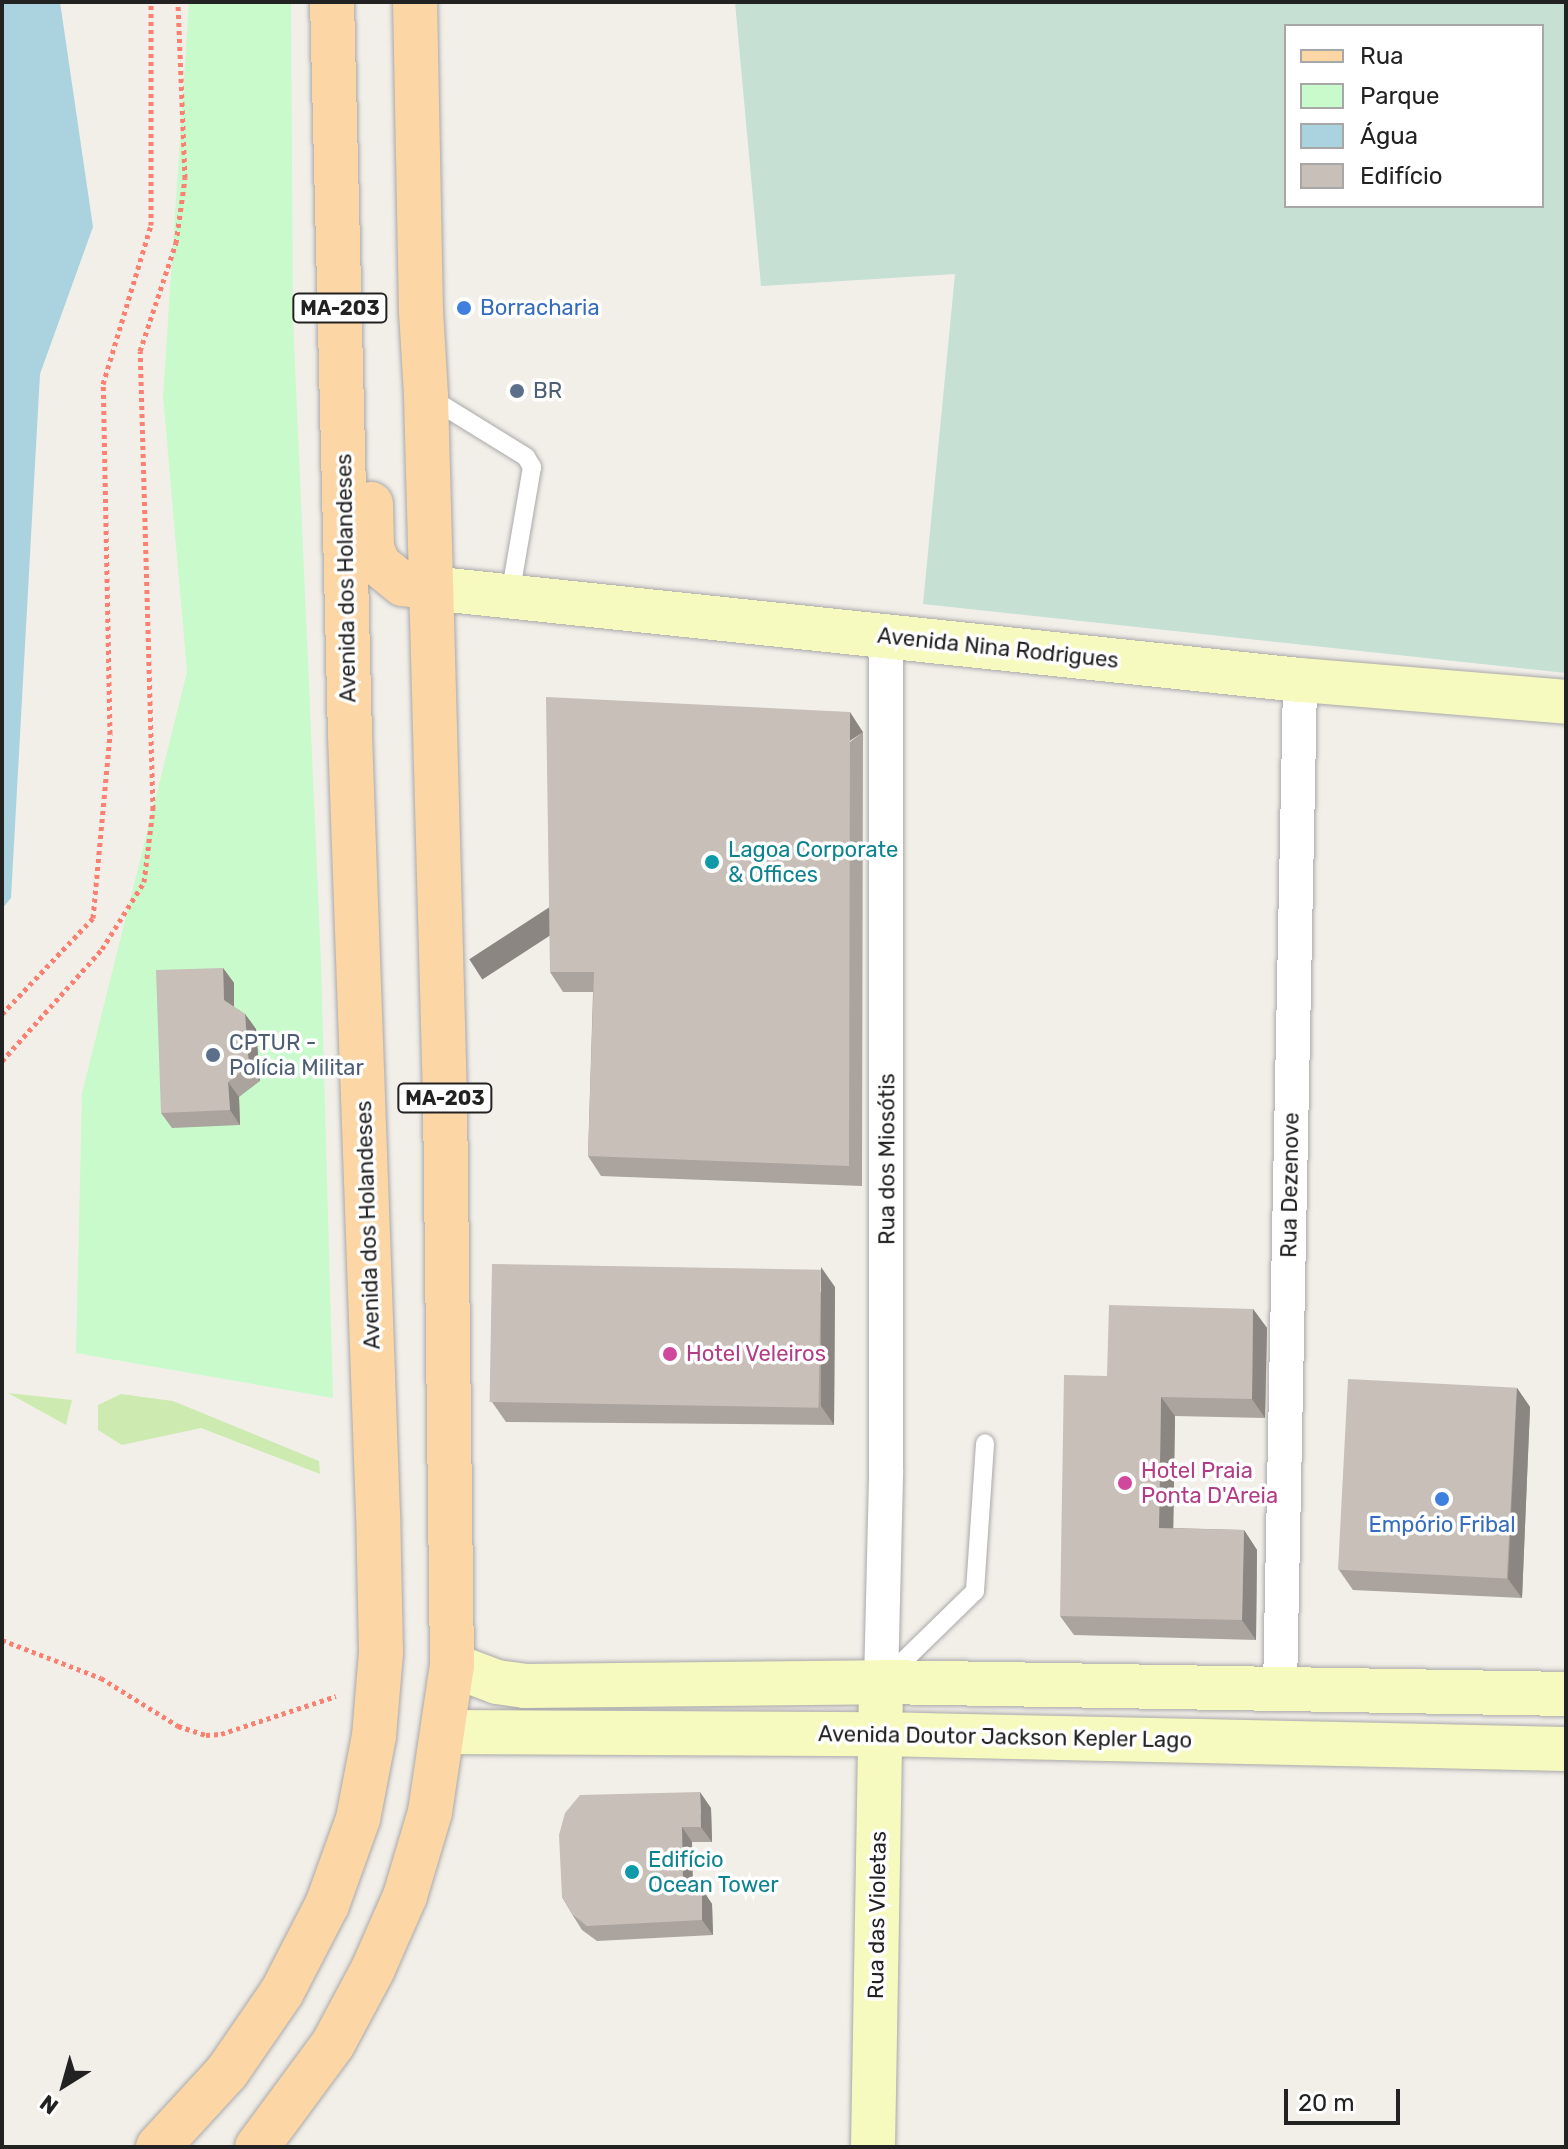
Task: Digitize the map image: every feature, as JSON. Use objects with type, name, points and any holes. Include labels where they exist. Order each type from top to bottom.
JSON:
[{"type":"main road","name":"Avenida dos Holandeses","points":[[158,2147],[227,2072],[282,1992],[327,1905],[358,1819],[374,1736],[381,1652],[350,736],[332,2]]},
{"type":"main road","points":[[359,2],[372,548],[378,564],[389,576],[403,584],[430,588]]},
{"type":"main road","name":"MA-203","points":[[257,2147],[333,2044],[373,1969],[405,1896],[430,1812],[445,1732],[452,1665],[445,1099],[426,395],[421,312],[415,2]]},
{"type":"main road","name":"Avenida Nina Rodrigues","points":[[430,588],[1300,680],[1566,702]]},
{"type":"main road","points":[[452,1665],[497,1682],[525,1686],[881,1682],[1566,1694]]},
{"type":"main road","name":"Rua das Violetas","points":[[873,2147],[881,1682]]},
{"type":"main road","points":[[684,1684],[686,1733]]},
{"type":"main road","points":[[1065,1738],[1067,1686]]},
{"type":"main road","name":"Avenida Doutor Jackson Kepler Lago","points":[[445,1732],[880,1734],[1566,1749]]},
{"type":"street","name":"Rua dos Miosótis","points":[[881,1682],[886,1470],[886,636]]},
{"type":"street","name":"Rua Dezenove","points":[[1280,1689],[1300,680]]},
{"type":"lane","points":[[426,395],[526,457],[532,467],[510,596]]},
{"type":"lane","points":[[881,1682],[975,1591],[985,1443]]},
{"type":"path","points":[[2,1014],[93,918],[110,734],[103,384],[151,225],[151,2]]},
{"type":"path","points":[[2,1061],[102,949],[144,882],[153,809],[140,351],[176,243],[185,178],[178,2]]},
{"type":"path","points":[[2,1640],[101,1678],[178,1726],[206,1735],[221,1734],[333,1696],[376,1699]]},
{"type":"green space","points":[[189,2],[291,2],[293,318],[321,961],[333,1398],[76,1353],[82,1093],[187,672],[163,396]]},
{"type":"green space","points":[[735,2],[1566,2],[1566,673],[923,604],[955,274],[761,286]]},
{"type":"green space","points":[[8,1393],[72,1400],[66,1425]]},
{"type":"green space","points":[[121,1394],[173,1401],[319,1461],[320,1474],[201,1428],[122,1445],[98,1430],[98,1405]]},
{"type":"water","points":[[2,2],[60,2],[93,227],[40,374],[11,898],[2,909]]},
{"type":"building","name":"Lagoa Corporate & Offices","points":[[546,697],[850,712],[849,1166],[588,1156],[594,972],[550,972]]},
{"type":"building","name":"CPTUR - Polícia Militar","points":[[223,968],[224,1000],[245,1014],[249,1066],[228,1082],[230,1110],[161,1113],[156,970]]},
{"type":"building","name":"Hotel Veleiros","points":[[492,1264],[821,1270],[819,1408],[490,1402]]},
{"type":"building","name":"Hotel Praia Ponta D'Areia","points":[[1109,1305],[1253,1309],[1252,1399],[1161,1397],[1159,1528],[1244,1530],[1242,1620],[1060,1616],[1064,1375],[1107,1376]]},
{"type":"building","name":"Empório Fribal","points":[[1348,1379],[1517,1388],[1507,1579],[1338,1570]]},
{"type":"building","name":"Edifício Ocean Tower","points":[[700,1792],[701,1827],[682,1827],[683,1889],[702,1889],[702,1920],[587,1926],[572,1914],[562,1897],[559,1835],[565,1813],[580,1795]]},
{"type":"place","name":"Borracharia","points":[[464,308]]},
{"type":"place","name":"BR","points":[[517,391]]},
{"type":"place","name":"Lagoa Corporate & Offices","points":[[712,862]]},
{"type":"place","name":"CPTUR - Polícia Militar","points":[[213,1055]]},
{"type":"place","name":"Hotel Veleiros","points":[[670,1354]]},
{"type":"place","name":"Hotel Praia Ponta D'Areia","points":[[1125,1483]]},
{"type":"place","name":"Empório Fribal","points":[[1442,1499]]},
{"type":"place","name":"Edifício Ocean Tower","points":[[632,1872]]}]
